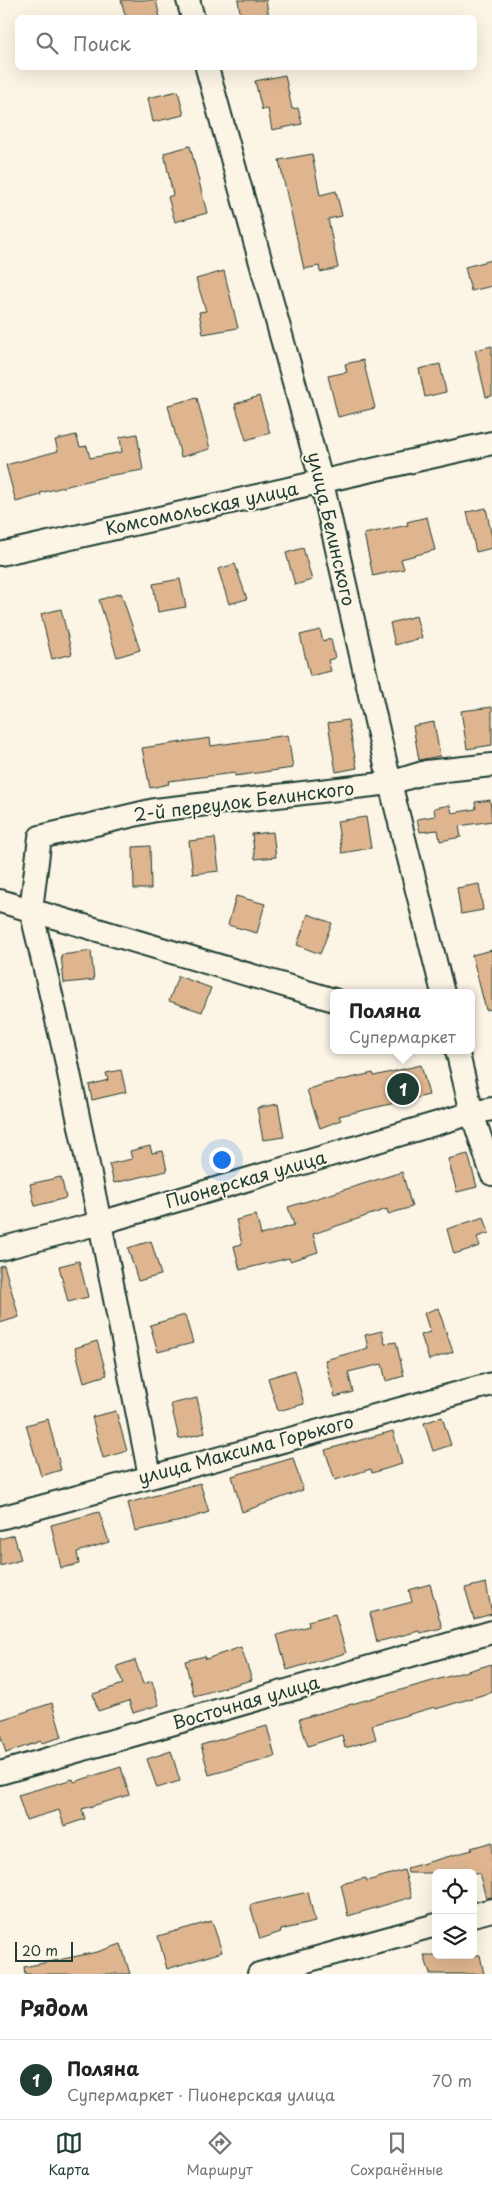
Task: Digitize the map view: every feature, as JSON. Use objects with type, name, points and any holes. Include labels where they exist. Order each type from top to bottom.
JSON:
[{"type":"street","points":[[188,0],[192,15]]},
{"type":"street","name":"улица Белинского","points":[[208,70],[322,483],[390,783],[442,989]]},
{"type":"street","name":"Комсомольская улица","points":[[0,554],[61,539],[322,483],[492,443]]},
{"type":"street","name":"2-й переулок Белинского","points":[[150,1476],[100,1223],[31,910],[40,837],[155,810],[390,783],[426,772],[492,765]]},
{"type":"street","points":[[0,901],[330,999]]},
{"type":"street","points":[[459,1054],[482,1111],[492,1174]]},
{"type":"street","name":"Пионерская улица","points":[[0,1249],[100,1223],[482,1111]]},
{"type":"street","name":"улица Максима Горького","points":[[0,1518],[492,1384]]},
{"type":"street","name":"Восточная улица","points":[[0,1773],[492,1632]]},
{"type":"street","points":[[477,1914],[492,1910]]},
{"type":"street","points":[[259,1974],[432,1926]]},
{"type":"building","points":[[121,0],[156,0],[159,15],[125,15]]},
{"type":"building","points":[[238,0],[266,0],[268,15],[240,15]]},
{"type":"building","points":[[285,75],[292,109],[298,108],[302,124],[272,130],[268,109],[262,110],[255,81]]},
{"type":"building","points":[[178,91],[184,115],[153,122],[148,98]]},
{"type":"building","points":[[190,146],[207,213],[175,222],[168,197],[173,195],[164,153]]},
{"type":"building","points":[[312,154],[320,195],[336,191],[342,216],[328,219],[338,268],[320,272],[319,266],[304,269],[279,160]]},
{"type":"building","points":[[492,260],[492,286],[471,291],[465,267]]},
{"type":"building","points":[[224,271],[238,328],[203,334],[199,312],[206,311],[196,279]]},
{"type":"building","points":[[492,346],[492,396],[486,397],[475,350]]},
{"type":"building","points":[[363,360],[375,408],[338,417],[328,376],[347,372],[345,364]]},
{"type":"building","points":[[440,364],[446,392],[425,397],[419,369]]},
{"type":"building","points":[[259,396],[270,433],[246,440],[235,404]]},
{"type":"building","points":[[197,398],[210,449],[181,457],[168,405]]},
{"type":"building","points":[[137,434],[143,470],[107,476],[40,493],[41,495],[16,502],[6,465],[58,451],[55,440],[76,435],[80,447],[87,446],[90,458],[122,452],[120,437]]},
{"type":"building","points":[[486,508],[492,548],[476,552],[467,512]]},
{"type":"building","points":[[427,517],[435,550],[401,559],[404,569],[373,576],[364,534],[408,525],[407,522]]},
{"type":"building","points":[[303,548],[312,580],[295,585],[286,553]]},
{"type":"building","points":[[235,564],[247,599],[229,604],[218,569]]},
{"type":"building","points":[[180,579],[186,607],[158,612],[153,584]]},
{"type":"building","points":[[121,593],[140,650],[117,657],[99,600]]},
{"type":"building","points":[[61,609],[72,654],[52,659],[41,614]]},
{"type":"building","points":[[416,616],[422,638],[395,645],[390,623]]},
{"type":"building","points":[[320,630],[323,641],[331,639],[335,658],[328,660],[331,671],[310,676],[300,635]]},
{"type":"building","points":[[492,707],[492,745],[467,749],[461,711]]},
{"type":"building","points":[[348,720],[357,768],[336,772],[328,723]]},
{"type":"building","points":[[434,722],[440,756],[419,760],[413,726]]},
{"type":"building","points":[[288,735],[293,768],[235,776],[235,773],[168,781],[169,784],[150,788],[142,748],[210,738],[211,746]]},
{"type":"building","points":[[490,800],[492,821],[459,826],[461,837],[440,841],[438,830],[420,832],[417,819],[435,816],[434,808],[450,805],[452,813],[476,809],[475,802]]},
{"type":"building","points":[[366,817],[371,848],[342,853],[337,821]]},
{"type":"building","points":[[273,832],[276,857],[255,859],[252,834]]},
{"type":"building","points":[[215,838],[219,871],[193,874],[189,841]]},
{"type":"building","points":[[150,846],[151,889],[134,889],[133,847]]},
{"type":"building","points":[[479,884],[483,910],[461,914],[457,888]]},
{"type":"building","points":[[236,896],[265,904],[257,933],[228,925]]},
{"type":"building","points":[[308,914],[332,923],[320,954],[297,945]]},
{"type":"building","points":[[492,950],[492,1009],[486,1010],[472,955]]},
{"type":"building","points":[[91,951],[94,980],[64,983],[61,955]]},
{"type":"building","points":[[178,976],[211,988],[202,1012],[169,1001]]},
{"type":"building","points":[[421,1065],[429,1095],[339,1116],[341,1120],[320,1128],[307,1090],[324,1084],[373,1073],[374,1076]]},
{"type":"building","points":[[121,1070],[126,1092],[92,1100],[89,1085],[108,1080],[106,1073]]},
{"type":"building","points":[[278,1104],[284,1137],[263,1140],[257,1108]]},
{"type":"building","points":[[150,1146],[152,1153],[163,1151],[167,1171],[114,1183],[109,1164],[132,1159],[130,1151]]},
{"type":"building","points":[[468,1154],[477,1187],[457,1192],[448,1159]]},
{"type":"building","points":[[402,1172],[412,1207],[388,1214],[387,1209],[313,1234],[318,1252],[290,1261],[289,1258],[240,1270],[234,1246],[242,1244],[236,1220],[256,1215],[261,1235],[294,1225],[288,1207]]},
{"type":"building","points":[[61,1177],[66,1198],[35,1206],[30,1184]]},
{"type":"building","points":[[484,1217],[489,1233],[477,1237],[480,1246],[454,1254],[447,1229]]},
{"type":"building","points":[[151,1241],[161,1275],[138,1281],[128,1248]]},
{"type":"building","points":[[79,1261],[88,1297],[68,1302],[59,1266]]},
{"type":"building","points":[[4,1265],[19,1317],[0,1323],[0,1266]]},
{"type":"building","points":[[438,1308],[453,1352],[429,1360],[421,1335],[430,1332],[424,1313]]},
{"type":"building","points":[[185,1315],[193,1343],[158,1352],[150,1325]]},
{"type":"building","points":[[382,1331],[385,1344],[396,1342],[404,1376],[386,1381],[382,1364],[348,1372],[353,1392],[335,1397],[325,1360],[368,1348],[365,1335]]},
{"type":"building","points":[[97,1341],[107,1375],[84,1382],[75,1348]]},
{"type":"building","points":[[295,1370],[304,1404],[278,1411],[268,1378]]},
{"type":"building","points":[[197,1398],[205,1433],[179,1439],[171,1404]]},
{"type":"building","points":[[116,1411],[127,1451],[103,1458],[92,1417]]},
{"type":"building","points":[[442,1417],[451,1445],[433,1451],[424,1423]]},
{"type":"building","points":[[48,1419],[61,1470],[41,1476],[26,1425]]},
{"type":"building","points":[[393,1431],[402,1464],[372,1473],[371,1469],[335,1480],[325,1450]]},
{"type":"building","points":[[293,1458],[303,1490],[242,1512],[232,1476]]},
{"type":"building","points":[[200,1483],[209,1512],[181,1521],[135,1531],[128,1503]]},
{"type":"building","points":[[99,1512],[109,1542],[77,1552],[79,1564],[61,1568],[51,1525]]},
{"type":"building","points":[[14,1535],[21,1560],[0,1566],[0,1539]]},
{"type":"building","points":[[486,1583],[492,1614],[474,1619],[465,1588]]},
{"type":"building","points":[[430,1584],[442,1628],[420,1633],[419,1631],[377,1642],[370,1613],[412,1602],[409,1590]]},
{"type":"building","points":[[335,1614],[346,1653],[287,1670],[277,1635],[309,1626],[308,1621]]},
{"type":"building","points":[[241,1647],[252,1680],[194,1696],[185,1661],[205,1656],[206,1659]]},
{"type":"building","points":[[135,1660],[143,1684],[152,1681],[159,1705],[133,1713],[129,1701],[98,1711],[93,1694],[123,1684],[117,1666]]},
{"type":"building","points":[[492,1664],[492,1692],[436,1709],[435,1707],[372,1725],[376,1739],[345,1748],[342,1735],[308,1746],[299,1719]]},
{"type":"building","points":[[52,1703],[62,1737],[42,1743],[41,1741],[6,1753],[0,1734],[0,1720]]},
{"type":"building","points":[[267,1726],[275,1757],[209,1775],[201,1745]]},
{"type":"building","points":[[171,1751],[180,1781],[157,1788],[147,1759]]},
{"type":"building","points":[[121,1767],[129,1795],[82,1809],[85,1819],[64,1826],[59,1810],[26,1820],[18,1795],[73,1779],[74,1782]]},
{"type":"building","points":[[492,1842],[492,1897],[486,1898],[477,1869],[432,1869],[432,1873],[408,1873],[407,1868],[472,1850],[471,1848]]},
{"type":"building","points":[[404,1870],[412,1897],[348,1916],[341,1884],[366,1878],[367,1881]]},
{"type":"building","points":[[308,1892],[315,1922],[280,1930],[281,1932],[260,1939],[250,1905]]},
{"type":"building","points":[[212,1921],[222,1952],[167,1969],[158,1936]]},
{"type":"building","points":[[121,1944],[130,1974],[25,1974],[24,1967],[97,1952]]},
{"type":"building","points":[[424,1955],[432,1955],[432,1959],[477,1959],[477,1955],[480,1955],[484,1974],[430,1974]]},
{"type":"place","name":"Поляна","points":[[403,1089]]}]
